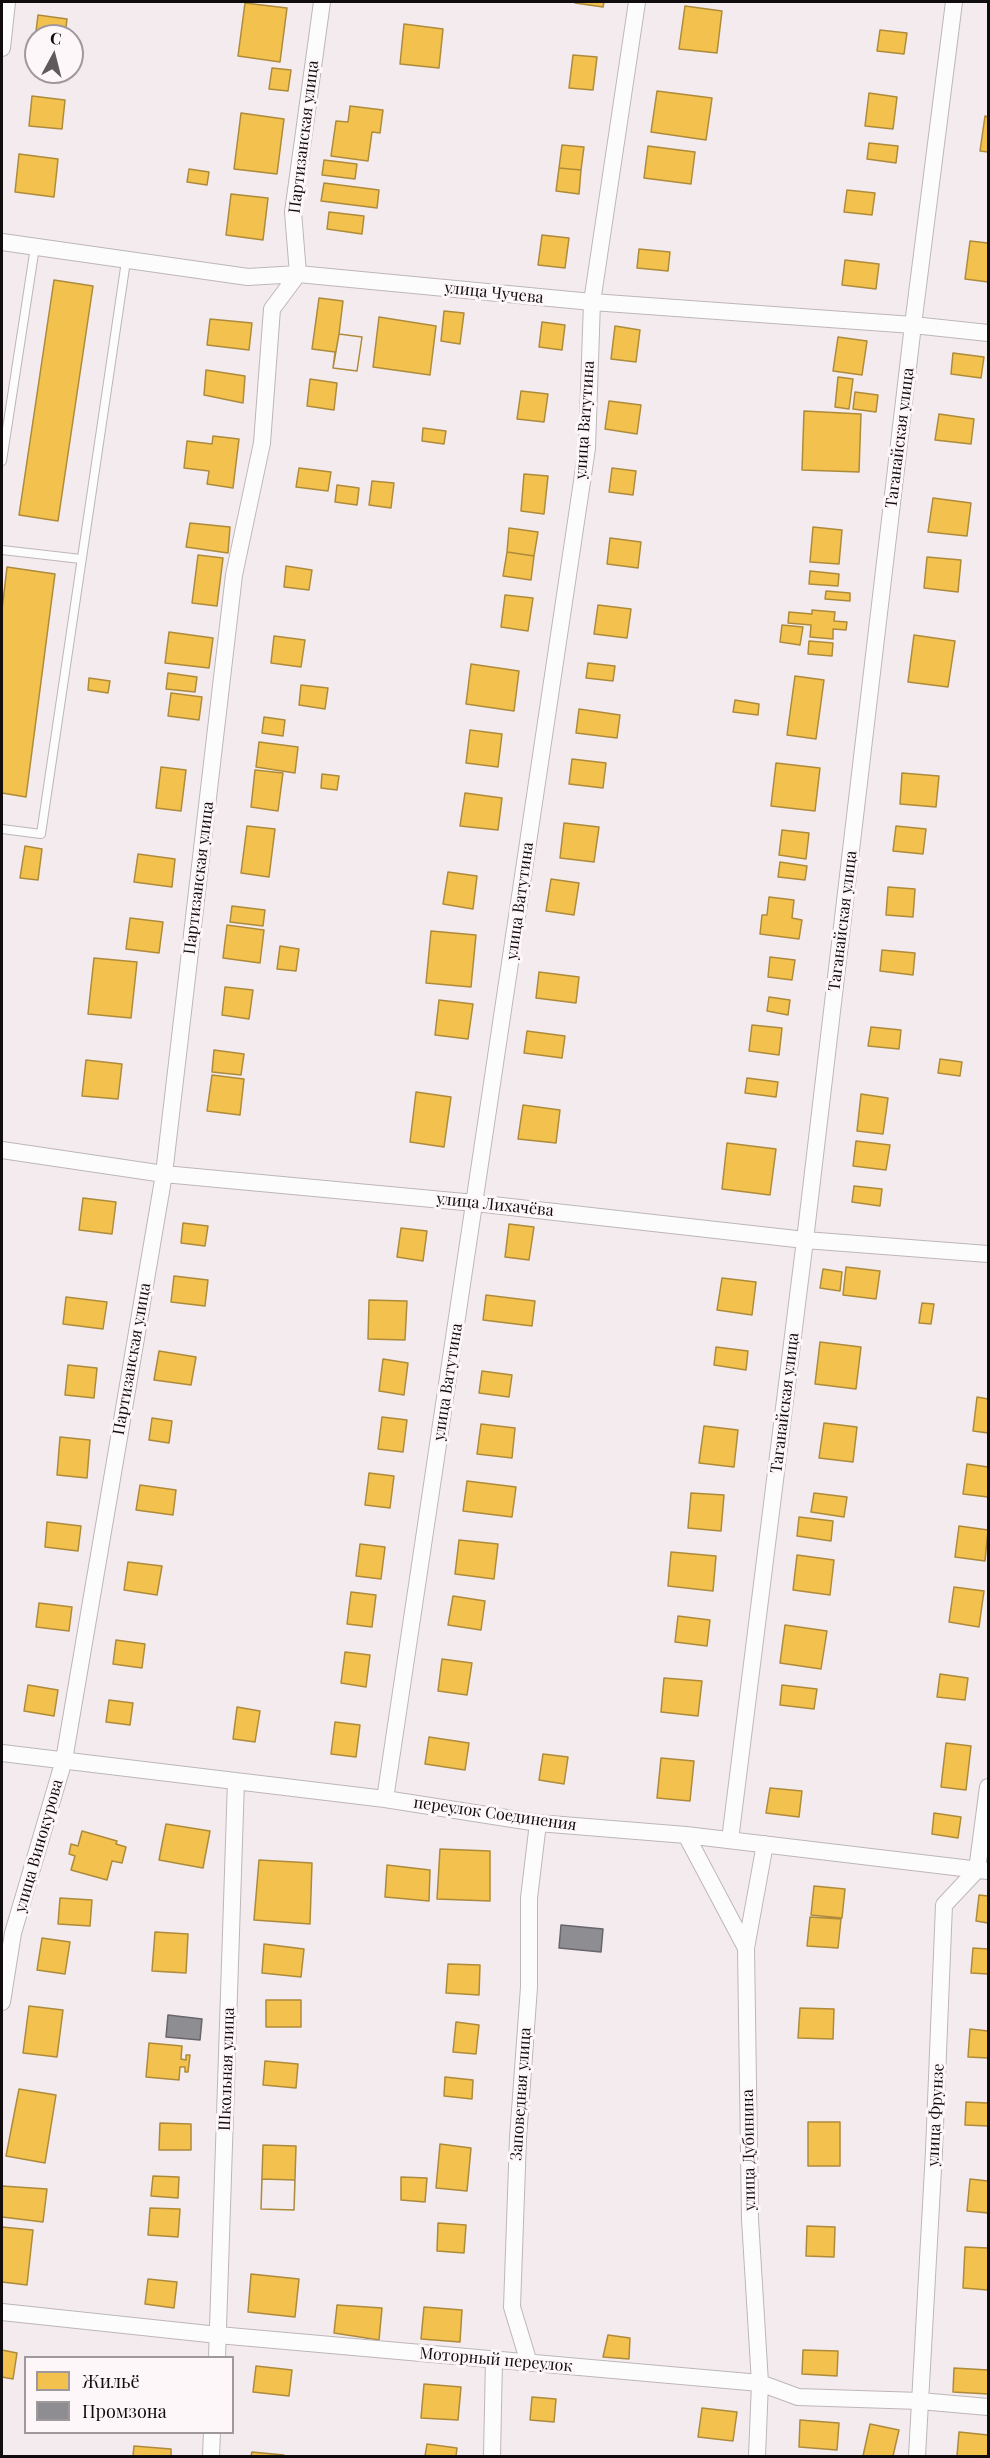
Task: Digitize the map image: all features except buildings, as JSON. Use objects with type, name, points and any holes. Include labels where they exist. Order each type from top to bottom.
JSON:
[{"type":"street","points":[[2,48],[7,2]]},
{"type":"street","name":"Партизанская улица","points":[[64,1760],[164,1174],[234,575],[262,443],[272,309],[298,274],[292,212],[322,2]]},
{"type":"street","name":"улица Ватутина","points":[[384,1799],[475,1203],[586,448],[592,302],[637,2]]},
{"type":"street","name":"Таганайская улица","points":[[730,1840],[805,1240],[913,325],[954,2]]},
{"type":"street","name":"улица Чучева","points":[[2,242],[248,277],[298,274],[592,302],[913,325],[988,333]]},
{"type":"street","name":"улица Лихачёва","points":[[2,1150],[164,1174],[475,1203],[805,1240],[988,1254]]},
{"type":"street","name":"переулок Соединения","points":[[2,1753],[384,1799],[538,1823],[686,1835],[983,1870]]},
{"type":"street","name":"улица Винокурова","points":[[2,2002],[13,1934],[64,1760]]},
{"type":"street","name":"Школьная улица","points":[[216,2356],[236,1781]]},
{"type":"street","points":[[983,1870],[988,1786]]},
{"type":"street","name":"Заповедная улица","points":[[530,2363],[512,2307],[518,2138],[528,1987],[529,1898],[538,1823]]},
{"type":"street","points":[[686,1835],[746,1948]]},
{"type":"street","name":"улица Дубинина","points":[[757,2457],[760,2383],[750,2220],[746,1948],[765,1844]]},
{"type":"street","name":"улица Фрунзе","points":[[917,2457],[934,2151],[944,1905],[983,1870]]},
{"type":"street","name":"Моторный переулок","points":[[2,2312],[218,2336],[760,2383],[798,2397],[988,2407]]},
{"type":"street","points":[[492,2457],[494,2360]]},
{"type":"street","points":[[211,2457],[213,2434]]},
{"type":"lane","points":[[2,461],[35,248]]},
{"type":"lane","points":[[2,829],[41,834],[126,261]]},
{"type":"lane","points":[[2,550],[81,560]]}]
